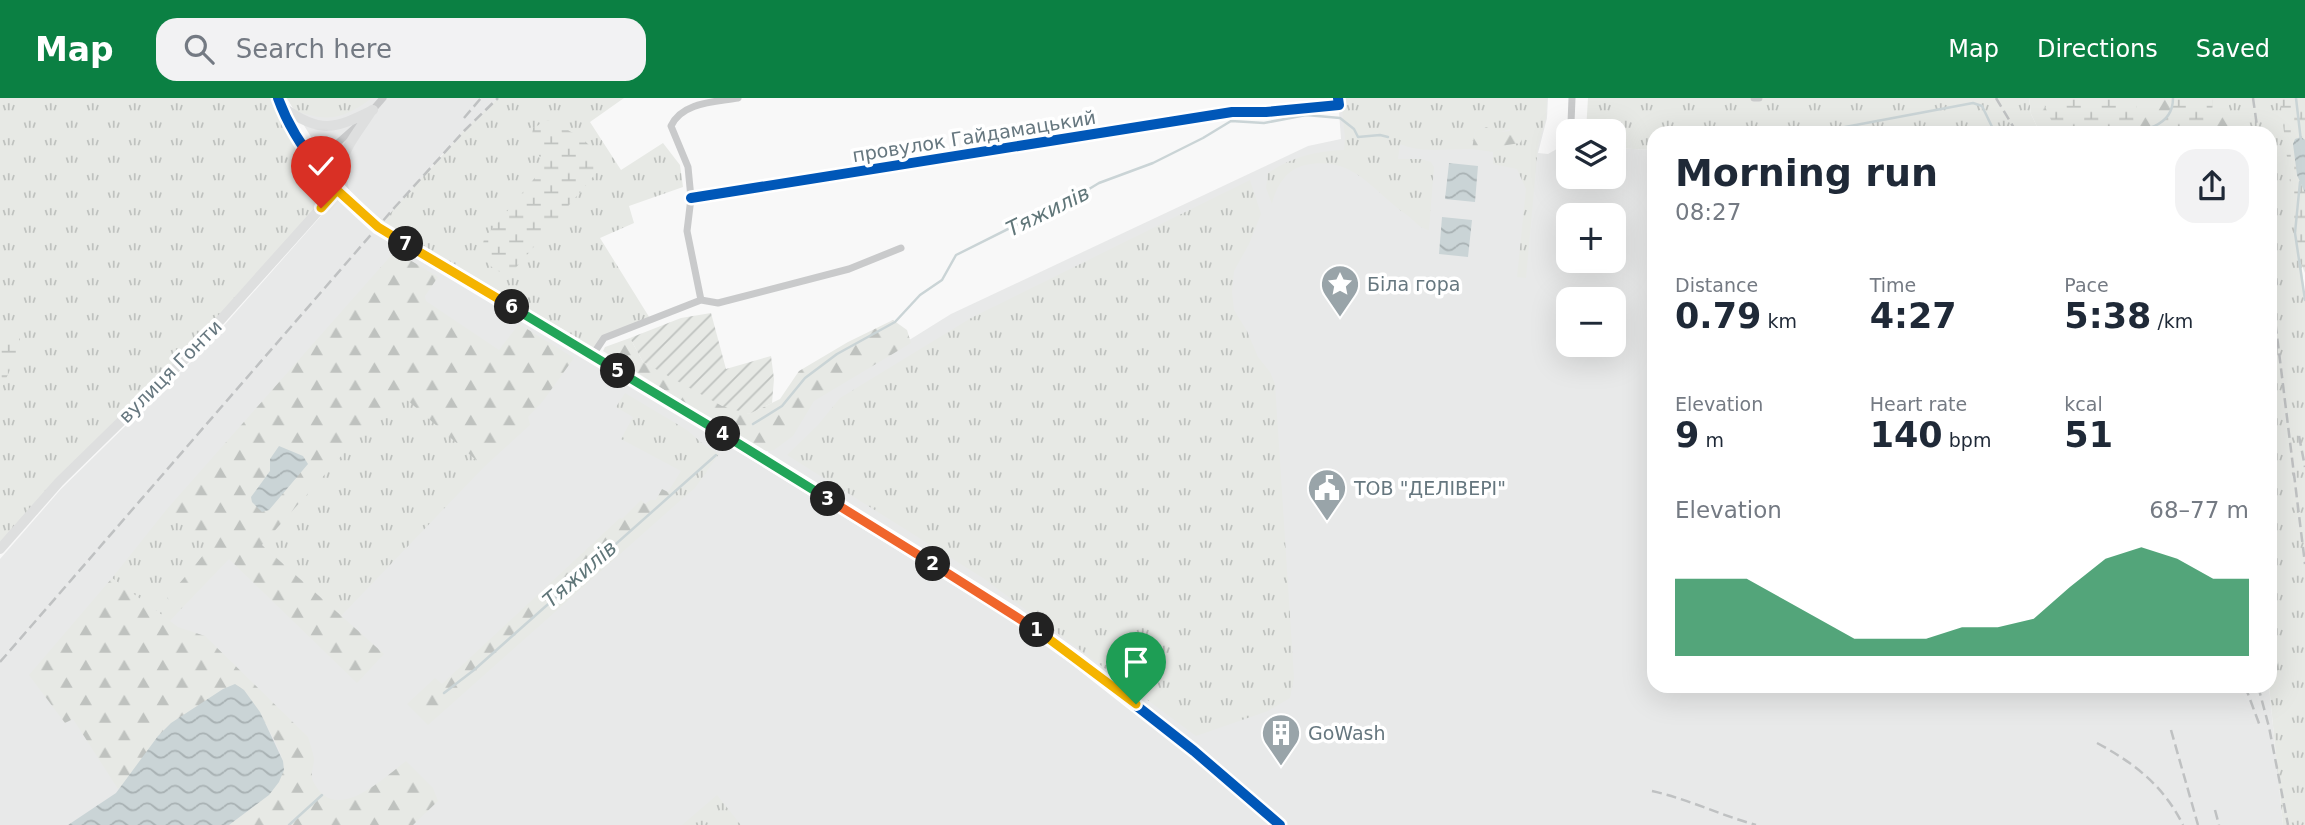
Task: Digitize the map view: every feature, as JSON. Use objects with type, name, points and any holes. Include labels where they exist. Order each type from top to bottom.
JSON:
[{"type":"street","points":[[315,163],[383,98]]},
{"type":"street","points":[[701,300],[687,230],[691,198],[686,159],[671,127],[679,114],[696,106],[738,98]]},
{"type":"street","name":"провулок Гайдамацький","points":[[691,198],[1232,112],[1339,105],[1338,98]]},
{"type":"street","points":[[1571,119],[1572,98]]},
{"type":"street","points":[[280,102],[303,122],[327,126],[346,123],[373,110]]},
{"type":"street","points":[[280,102],[315,163],[337,190],[378,227],[763,458],[1014,614],[1077,659],[1194,751],[1280,825]]},
{"type":"street","points":[[346,199],[342,164],[373,110]]},
{"type":"street","name":"вулиця Гонти","points":[[0,549],[59,482],[190,354],[337,190]]},
{"type":"street","points":[[592,356],[604,338],[701,300],[718,303],[797,283],[849,269],[901,248]]},
{"type":"shaded area","points":[[287,98],[498,98],[439,158],[381,227],[763,457],[816,398],[951,314],[1308,146],[1341,139],[1338,98],[1548,98],[1547,118],[1538,153],[1548,154],[1556,149],[1556,189],[1626,189],[1626,149],[1647,150],[1647,693],[2270,693],[2283,825],[0,825],[0,559],[61,489],[197,356],[344,190]]},
{"type":"green space","points":[[0,98],[278,98],[337,190],[190,354],[0,549]]},
{"type":"green space","points":[[287,98],[372,98],[353,111],[335,117],[316,117],[294,110]]},
{"type":"green space","points":[[498,98],[624,98],[590,122],[621,170],[663,143],[680,165],[683,187],[629,206],[634,223],[600,238],[651,320],[604,338],[592,356],[378,227],[464,131]]},
{"type":"green space","points":[[1341,98],[1547,98],[1546,118],[1538,146],[1526,278],[1517,277],[1526,189],[1517,169],[1493,164],[1493,152],[1507,145],[1510,129],[1500,132],[1485,127],[1475,131],[1472,149],[1427,150],[1400,144],[1398,159],[1421,159],[1431,162],[1434,167],[1429,230],[1420,226],[1361,177],[1337,165],[1322,163],[1292,170],[1279,185],[1272,204],[1266,188],[1268,173],[1304,156],[1344,150]]},
{"type":"green space","points":[[1588,98],[2029,98],[2031,114],[2037,126],[1647,126],[1647,150],[1626,149],[1626,119],[1587,119]]},
{"type":"green space","points":[[2029,98],[2229,98],[2229,126],[2037,126],[2031,114]]},
{"type":"green space","points":[[2041,98],[2137,98],[2136,126],[2054,126]]},
{"type":"green space","points":[[2173,98],[2213,98],[2211,126],[2152,126],[2162,122],[2172,108]]},
{"type":"green space","points":[[2213,98],[2285,98],[2305,300],[2305,825],[2283,825],[2270,693],[2277,693],[2277,126],[2215,126]]},
{"type":"green space","points":[[2280,98],[2305,98],[2305,273],[2299,259]]},
{"type":"green space","points":[[548,120],[583,139],[595,153],[597,172],[511,273],[497,271],[481,253],[484,239],[538,174],[542,164],[532,135],[533,128]]},
{"type":"green space","points":[[1486,127],[1501,132],[1518,131],[1524,136],[1520,143],[1507,145],[1493,152],[1472,149],[1475,131]]},
{"type":"green space","points":[[1250,180],[1261,214],[1234,271],[1232,292],[1234,310],[1275,384],[1294,678],[1290,698],[1268,711],[1196,736],[983,578],[787,455],[818,425],[840,398],[971,318]]},
{"type":"green space","points":[[395,251],[438,277],[425,296],[426,301],[499,350],[519,324],[574,358],[528,417],[530,425],[484,467],[398,392],[262,545],[384,654],[357,683],[229,559],[181,609],[167,598],[210,547],[167,509]]},
{"type":"green space","points":[[711,313],[726,369],[771,356],[774,379],[772,403],[749,414],[722,406],[643,362],[630,338],[681,318]]},
{"type":"green space","points":[[893,320],[907,330],[911,343],[814,401],[793,436],[774,450],[762,452],[603,351],[605,347],[630,338],[643,362],[749,414],[780,399],[799,371],[848,342]]},
{"type":"green space","points":[[10,330],[20,335],[20,348],[0,392],[0,336]]},
{"type":"green space","points":[[398,391],[484,467],[341,616],[262,545]]},
{"type":"green space","points":[[625,393],[687,430],[719,454],[695,488],[682,499],[668,492],[681,471],[621,439],[633,417],[616,407]]},
{"type":"green space","points":[[662,489],[682,499],[428,725],[407,704],[435,678],[442,684],[620,518],[641,500],[645,504],[656,500]]},
{"type":"green space","points":[[167,509],[211,547],[167,598],[181,609],[170,621],[112,578]]},
{"type":"green space","points":[[112,578],[178,627],[205,636],[308,737],[314,759],[312,778],[322,794],[345,800],[370,788],[406,761],[433,788],[438,801],[413,825],[229,825],[273,789],[283,770],[281,755],[260,712],[158,736],[127,781],[118,789],[73,719],[65,723],[29,675]]},
{"type":"green space","points":[[717,795],[741,825],[682,825]]},
{"type":"water","points":[[2301,137],[2305,140],[2305,193],[2297,175],[2293,144],[2295,139]]},
{"type":"water","points":[[1449,163],[1478,166],[1475,202],[1445,199]]},
{"type":"water","points":[[1442,217],[1472,220],[1468,257],[1439,254]]},
{"type":"water","points":[[279,446],[303,456],[308,464],[269,510],[262,512],[252,502],[251,497],[270,471],[270,459]]},
{"type":"water","points":[[235,684],[244,690],[260,712],[283,761],[284,770],[269,795],[229,825],[68,825],[116,793],[158,736],[171,723]]},
{"type":"waterway","name":"Тяжилів","points":[[2154,126],[2167,116],[2172,108],[2173,98]]},
{"type":"waterway","points":[[2296,98],[2301,141]]},
{"type":"waterway","name":"Тяжилів","points":[[1850,126],[1973,103],[1982,106],[1992,126]]},
{"type":"waterway","name":"Тяжилів","points":[[753,424],[782,406],[805,378],[837,354],[895,322],[920,295],[942,280],[956,255],[1028,219],[1056,209],[1099,183],[1153,163],[1231,121],[1264,123],[1306,115],[1340,118],[1354,129],[1358,137],[1388,137]]},
{"type":"waterway","points":[[2300,182],[2295,233],[2305,300]]},
{"type":"waterway","name":"Тяжилів","points":[[444,693],[474,670],[716,455]]},
{"type":"waterway","name":"Тяжилів","points":[[289,825],[322,795]]},
{"type":"railway","points":[[464,118],[481,98]]},
{"type":"railway","points":[[0,662],[395,207],[498,98]]},
{"type":"railway","points":[[1996,98],[2013,126]]},
{"type":"railway","points":[[2253,98],[2257,126]]},
{"type":"railway","points":[[2277,336],[2305,564]]},
{"type":"railway","points":[[2299,436],[2305,467]]},
{"type":"railway","points":[[2248,693],[2260,726]]},
{"type":"railway","points":[[2260,693],[2288,825]]},
{"type":"railway","points":[[2171,730],[2198,825]]},
{"type":"railway","points":[[2097,743],[2147,777],[2167,799],[2183,825]]},
{"type":"railway","points":[[1652,791],[1756,825]]},
{"type":"railway","points":[[2215,810],[2219,825]]},
{"type":"cycle path","points":[[278,98],[307,153],[333,184],[378,227],[763,458],[1014,614],[1077,659],[1194,751],[1280,825]]},
{"type":"cycle path","points":[[691,198],[1232,112],[1266,112],[1339,105],[1338,98]]},
{"type":"place","name":"Біла гора","points":[[1340,318]]},
{"type":"place","name":"ТОВ \"ДЕЛІВЕРІ\"","points":[[1327,522]]},
{"type":"place","name":"GoWash","points":[[1281,767]]},
{"type":"route","points":[[321,208],[337,190],[378,227],[763,458],[1014,614],[1136,704]]}]
